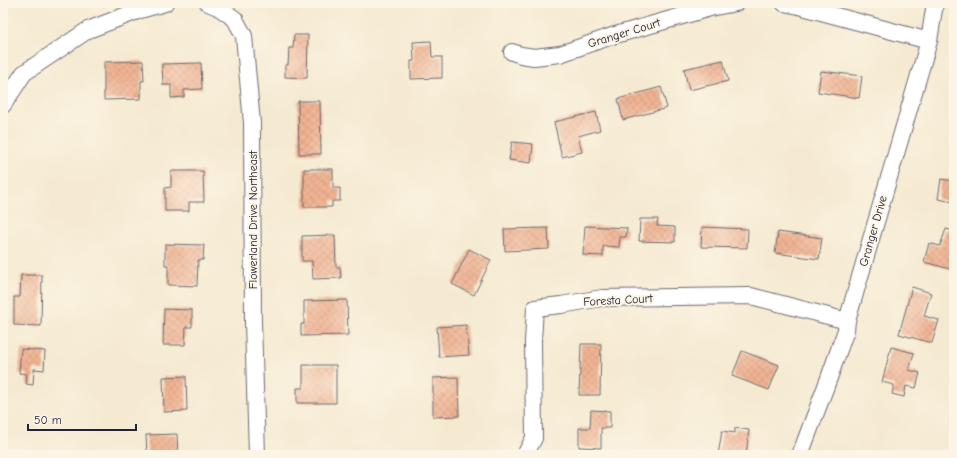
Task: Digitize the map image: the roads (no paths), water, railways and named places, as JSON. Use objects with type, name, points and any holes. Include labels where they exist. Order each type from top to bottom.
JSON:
[{"type":"street","points":[[3,105],[24,73],[88,30],[140,10],[165,3]]},
{"type":"street","name":"Flowerland Drive Northeast","points":[[208,3],[218,7],[235,20],[244,36],[252,123],[253,321],[257,455]]},
{"type":"street","name":"Granger Court","points":[[512,52],[534,57],[560,54],[612,36],[710,8],[736,3]]},
{"type":"street","points":[[784,3],[929,41]]},
{"type":"street","name":"Granger Drive","points":[[800,455],[846,330],[847,321],[929,41],[935,3]]},
{"type":"street","name":"Foresta Court","points":[[525,455],[534,438],[533,341],[535,308],[602,298],[751,296],[847,321]]}]
